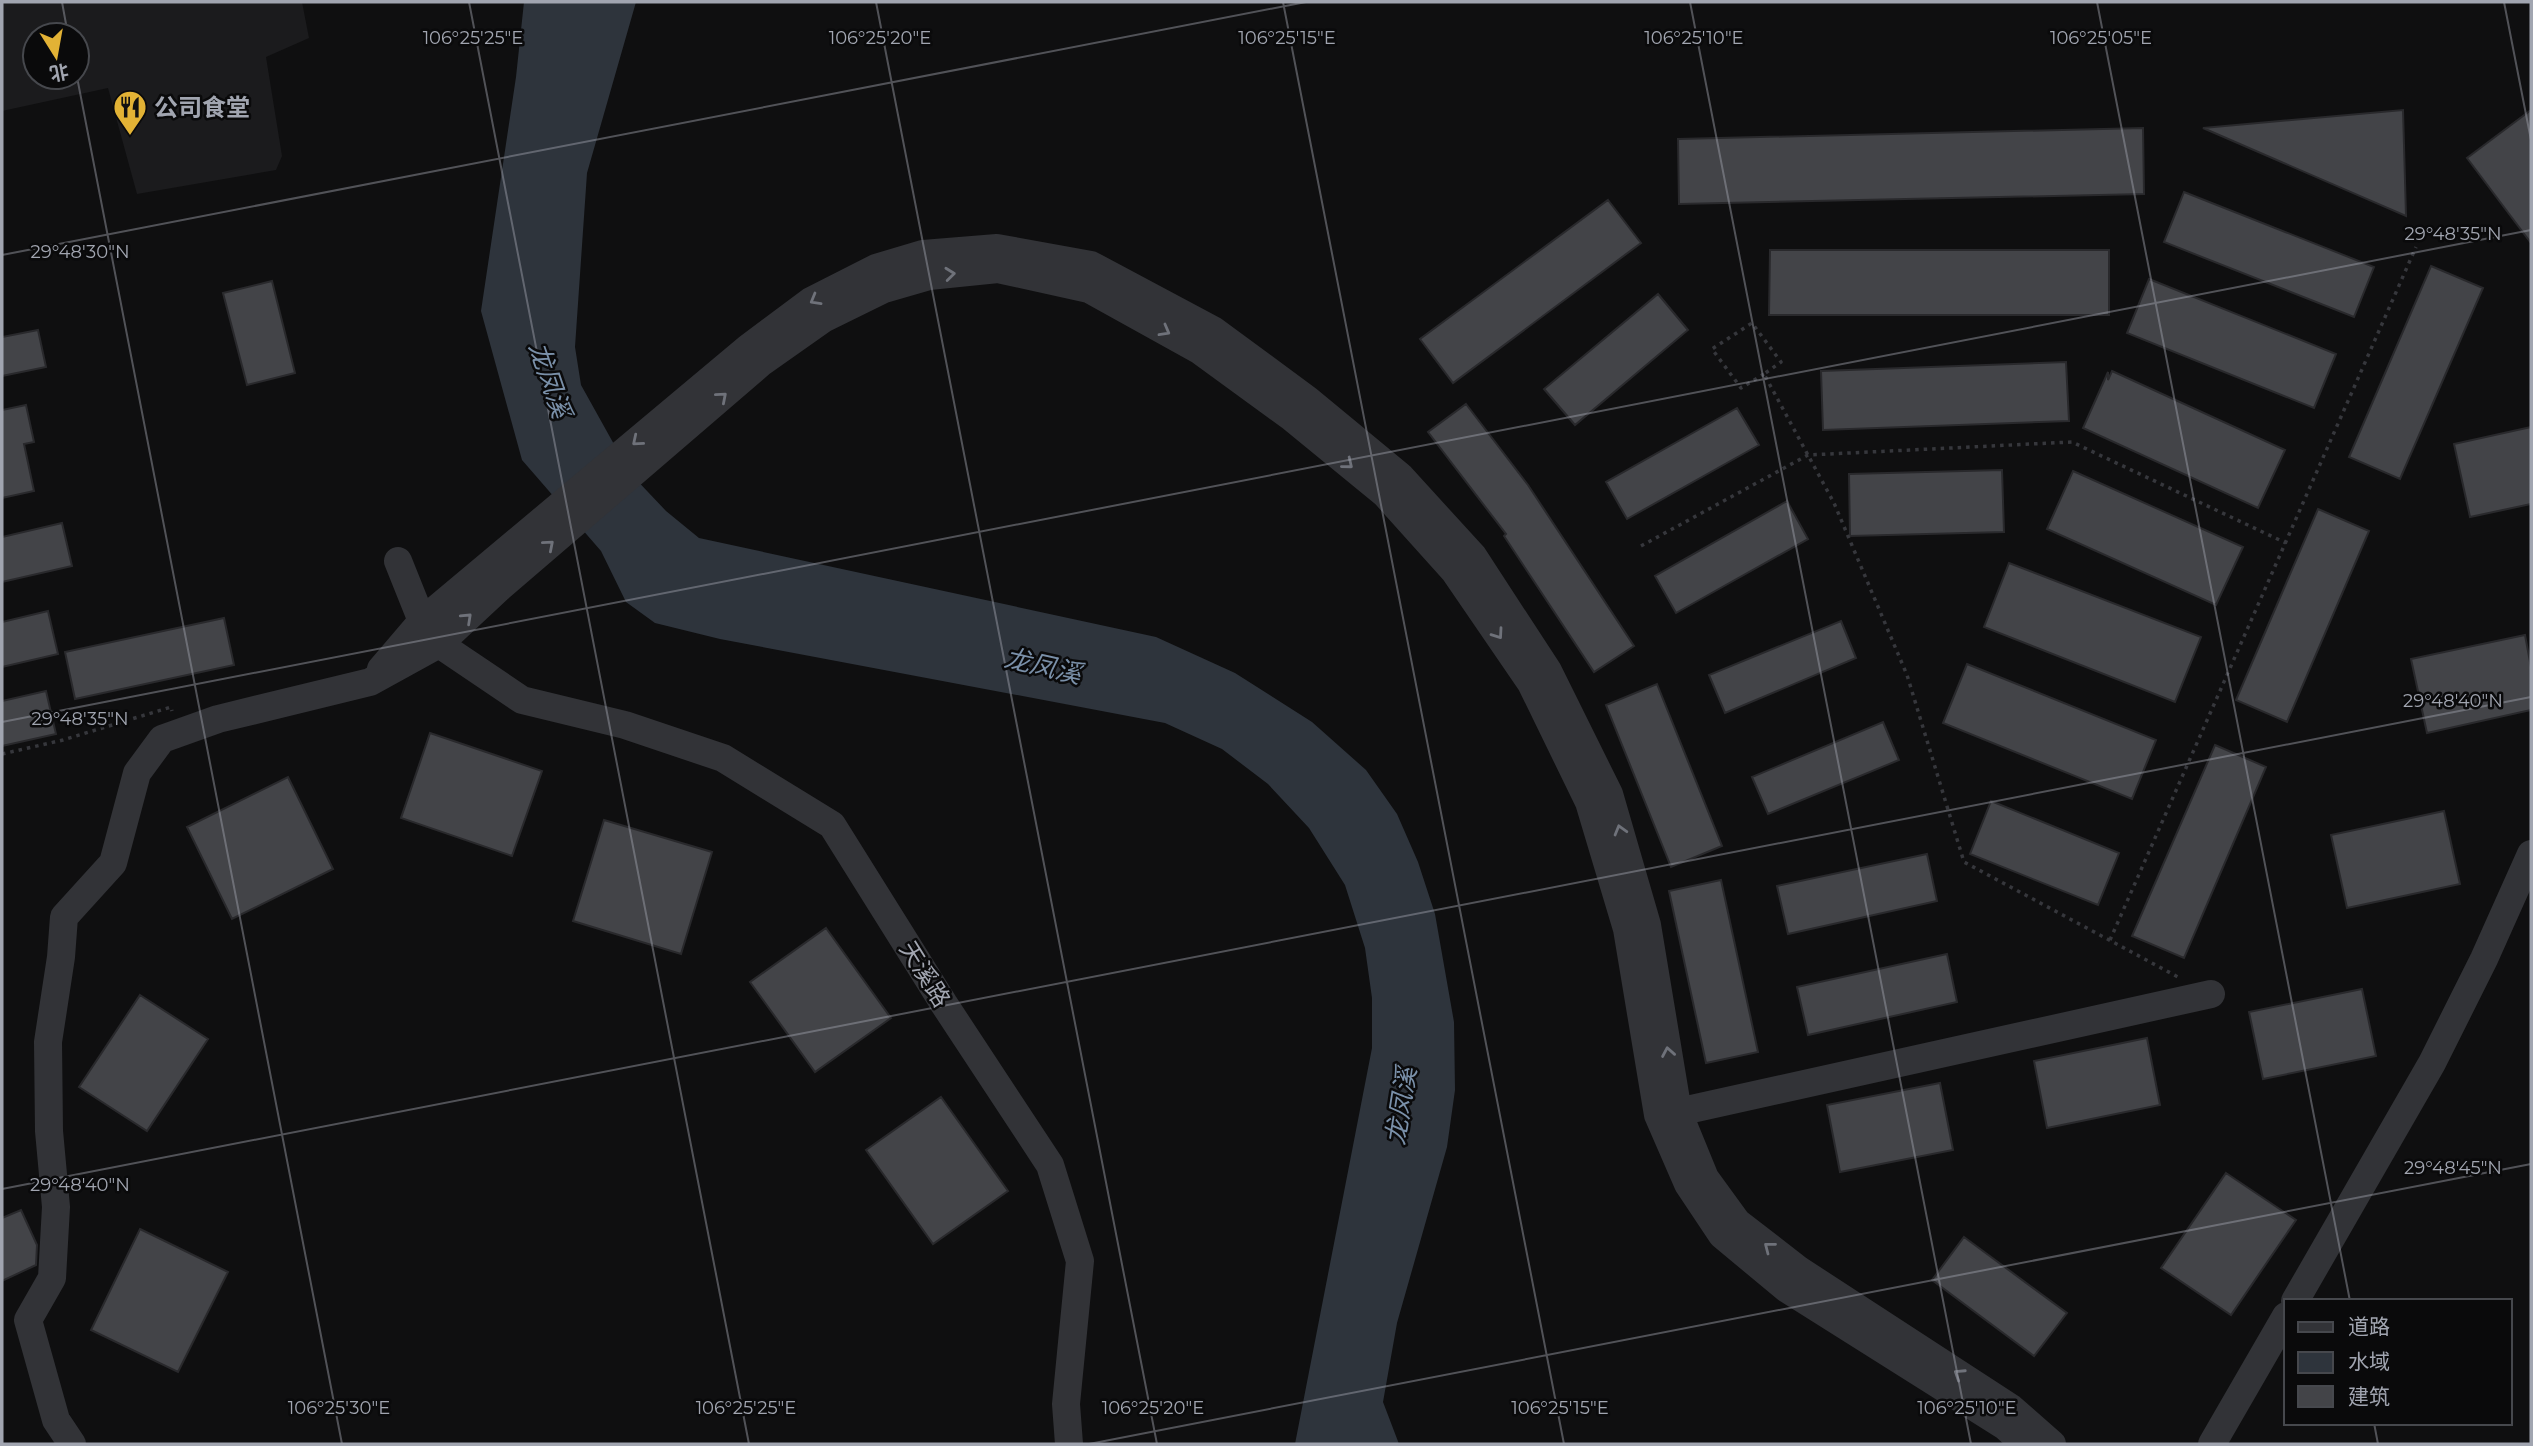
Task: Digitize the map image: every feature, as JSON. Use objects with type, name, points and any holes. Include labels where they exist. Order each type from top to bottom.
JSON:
[{"type":"street","points":[[370,682],[422,621],[490,580],[762,362],[880,279],[998,269],[1089,289],[1199,350],[1291,417],[1385,494],[1455,572],[1531,683],[1590,802],[1627,929],[1667,1115],[1688,1184],[1722,1235],[1787,1289],[2006,1427],[2024,1444]]},
{"type":"street","points":[[398,561],[422,621],[439,644]]},
{"type":"street","points":[[72,1444],[56,1420],[28,1320],[52,1278],[56,1207],[48,1131],[48,1042],[61,957],[64,917],[113,863],[137,773],[162,739],[218,719],[370,682],[439,644],[490,580]]},
{"type":"street","name":"天溪路","points":[[439,644],[522,699],[625,725],[723,758],[832,825],[944,1004],[1050,1165],[1080,1261],[1066,1404],[1069,1444]]},
{"type":"street","points":[[2296,1299],[2432,1063],[2484,959],[2531,854]]},
{"type":"street","points":[[1667,1115],[2211,994]]},
{"type":"street","points":[[1667,1115],[1705,1178],[1737,1222],[1799,1270],[2011,1408],[2052,1444]]},
{"type":"street","points":[[2213,1444],[2284,1320]]},
{"type":"path","points":[[2110,940],[2416,247]]},
{"type":"path","points":[[1752,323],[1781,362],[1764,374],[1741,388],[1712,349],[1752,323]]},
{"type":"path","points":[[1764,374],[1833,503],[1907,675],[1964,862],[2211,994]]},
{"type":"path","points":[[1641,546],[1808,455],[2072,442],[2286,542]]},
{"type":"path","points":[[2,754],[63,740],[171,707],[179,733]]},
{"type":"shaded area","points":[[2,2],[302,2],[309,38],[266,57],[282,156],[276,170],[137,194],[108,88],[2,111]]},
{"type":"water","name":"龙凤溪","points":[[524,2],[636,2],[587,173],[575,347],[581,385],[630,473],[666,511],[699,538],[1156,637],[1235,673],[1312,722],[1366,770],[1397,814],[1418,862],[1435,914],[1454,1022],[1455,1090],[1447,1147],[1397,1323],[1383,1402],[1399,1444],[1295,1444],[1372,1048],[1372,998],[1365,948],[1345,885],[1309,828],[1268,784],[1222,749],[1165,723],[720,639],[655,623],[626,602],[601,551],[522,460],[481,311],[516,77]]},
{"type":"building","points":[[2403,110],[2406,216],[2203,128]]},
{"type":"building","points":[[2531,110],[2531,243],[2467,158]]},
{"type":"building","points":[[2143,128],[2144,194],[1679,204],[1678,139]]},
{"type":"building","points":[[2184,192],[2374,267],[2354,317],[2164,242]]},
{"type":"building","points":[[1608,200],[1641,243],[1453,383],[1420,339]]},
{"type":"building","points":[[1770,250],[2109,250],[2109,315],[1769,315]]},
{"type":"building","points":[[2431,266],[2483,288],[2400,479],[2349,457]]},
{"type":"building","points":[[2149,279],[2336,354],[2314,408],[2127,333]]},
{"type":"building","points":[[272,281],[295,373],[247,385],[223,293]]},
{"type":"building","points":[[1658,294],[1688,330],[1575,425],[1544,389]]},
{"type":"building","points":[[38,330],[46,367],[2,376],[2,337]]},
{"type":"building","points":[[2066,362],[2069,421],[1823,430],[1821,371]]},
{"type":"building","points":[[2112,371],[2285,450],[2258,508],[2083,428],[2108,372],[2108,380]]},
{"type":"building","points":[[1466,404],[1528,485],[1634,646],[1594,672],[1504,536],[1506,534],[1428,432]]},
{"type":"building","points":[[26,405],[34,442],[24,444],[34,491],[2,498],[2,410]]},
{"type":"building","points":[[1737,408],[1759,445],[1627,519],[1606,482]]},
{"type":"building","points":[[2531,427],[2531,504],[2470,517],[2454,444]]},
{"type":"building","points":[[2002,470],[2004,532],[1850,536],[1849,474]]},
{"type":"building","points":[[2073,471],[2243,547],[2216,605],[2047,529]]},
{"type":"building","points":[[1787,501],[1808,539],[1676,613],[1655,576]]},
{"type":"building","points":[[2318,509],[2369,531],[2287,722],[2236,700]]},
{"type":"building","points":[[62,523],[72,566],[2,582],[2,537]]},
{"type":"building","points":[[2009,563],[2201,637],[2175,702],[1984,627]]},
{"type":"building","points":[[48,611],[58,654],[2,667],[2,622]]},
{"type":"building","points":[[224,618],[234,665],[75,699],[65,652]]},
{"type":"building","points":[[1841,621],[1856,658],[1725,713],[1709,675]]},
{"type":"building","points":[[2525,635],[2531,667],[2531,710],[2427,733],[2411,659]]},
{"type":"building","points":[[1967,664],[2156,740],[2132,799],[1943,723]]},
{"type":"building","points":[[1657,684],[1722,846],[1671,867],[1606,705]]},
{"type":"building","points":[[46,691],[56,734],[2,746],[2,701]]},
{"type":"building","points":[[1883,722],[1899,760],[1768,814],[1752,777]]},
{"type":"building","points":[[430,733],[542,771],[512,856],[401,818]]},
{"type":"building","points":[[2215,745],[2266,767],[2184,958],[2132,936]]},
{"type":"building","points":[[288,777],[333,869],[232,919],[187,827]]},
{"type":"building","points":[[1991,801],[2119,853],[2098,905],[1970,854]]},
{"type":"building","points":[[2444,811],[2460,884],[2347,908],[2331,835]]},
{"type":"building","points":[[604,820],[712,852],[681,954],[573,921]]},
{"type":"building","points":[[1927,854],[1937,901],[1788,934],[1777,886]]},
{"type":"building","points":[[1721,880],[1758,1052],[1706,1063],[1669,891]]},
{"type":"building","points":[[826,928],[891,1018],[815,1072],[750,982]]},
{"type":"building","points":[[1947,954],[1957,1002],[1808,1035],[1797,987]]},
{"type":"building","points":[[2362,989],[2376,1056],[2263,1079],[2249,1012]]},
{"type":"building","points":[[140,995],[208,1039],[147,1131],[79,1087]]},
{"type":"building","points":[[2147,1038],[2160,1105],[2047,1128],[2034,1061]]},
{"type":"building","points":[[1940,1083],[1953,1150],[1840,1172],[1827,1105]]},
{"type":"building","points":[[941,1097],[1008,1191],[933,1244],[866,1150]]},
{"type":"building","points":[[2226,1173],[2296,1220],[2231,1315],[2161,1268]]},
{"type":"building","points":[[21,1210],[37,1245],[36,1265],[2,1281],[2,1218]]},
{"type":"building","points":[[140,1229],[228,1272],[178,1372],[91,1330]]},
{"type":"building","points":[[1964,1237],[2067,1313],[2034,1356],[1932,1280]]},
{"type":"place","name":"公司食堂","points":[[130,137]]}]
